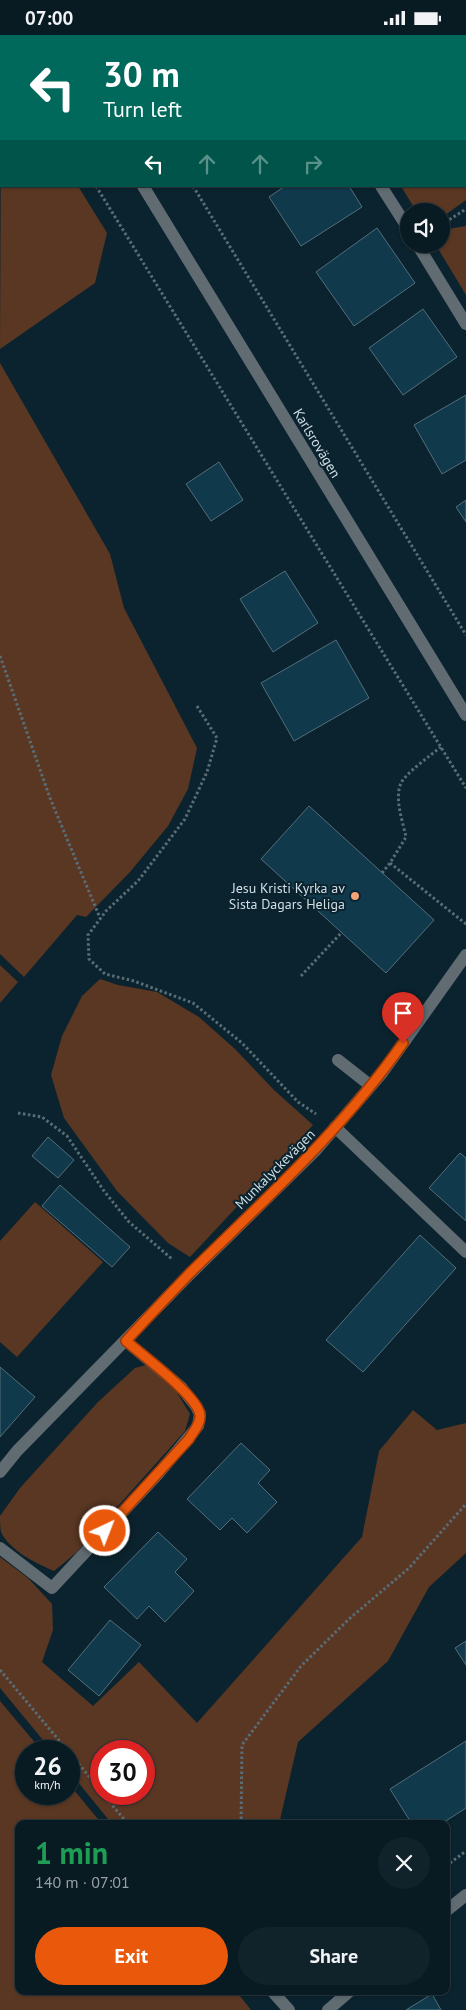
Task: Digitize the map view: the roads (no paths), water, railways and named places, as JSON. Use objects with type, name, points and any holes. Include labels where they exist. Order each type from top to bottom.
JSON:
[{"type":"street","name":"Karlsrovägen","points":[[144,187],[466,715]]},
{"type":"street","points":[[382,187],[400,216]]},
{"type":"street","points":[[423,253],[466,324]]},
{"type":"street","name":"Munkalyckevägen","points":[[0,1472],[190,1273],[315,1151],[382,1073],[466,955]]},
{"type":"street","points":[[338,1060],[371,1086]]},
{"type":"street","points":[[335,1127],[466,1252]]},
{"type":"street","points":[[0,1547],[52,1588],[158,1474],[198,1426],[200,1415],[196,1406],[181,1387],[126,1341]]},
{"type":"street","points":[[450,1908],[466,1895]]},
{"type":"street","points":[[276,1995],[289,2010]]},
{"type":"street","points":[[328,2010],[345,1995]]},
{"type":"place","name":"Jesu Kristi Kyrka av Sista Dagars Heliga","points":[[355,896]]}]
